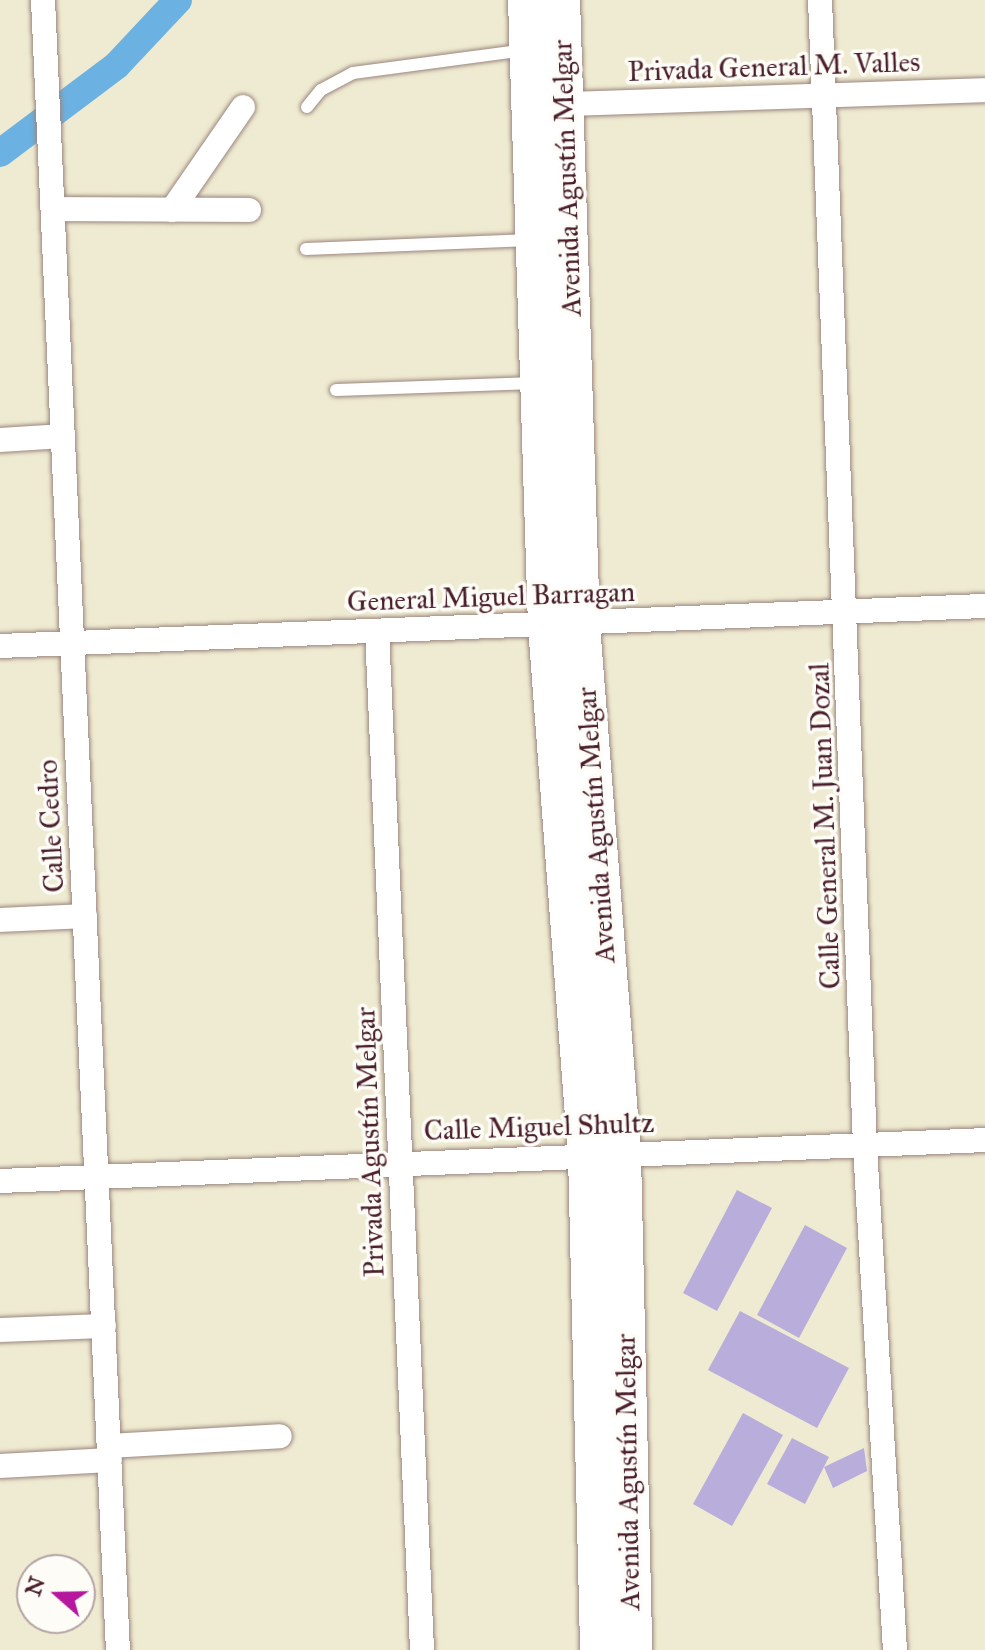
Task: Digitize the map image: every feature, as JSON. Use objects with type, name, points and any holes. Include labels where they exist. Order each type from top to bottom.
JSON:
[{"type":"main road","name":"Avenida Agustín Melgar","points":[[528,0],[540,383],[564,625],[605,1154],[632,1650]]},
{"type":"main road","name":"Avenida Agustín Melgar","points":[[560,0],[566,104],[564,625]]},
{"type":"main road","name":"Avenida Agustín Melgar","points":[[600,1650],[605,1154]]},
{"type":"street","name":"Calle Cedro","points":[[43,0],[118,1650]]},
{"type":"street","name":"Calle General M. Juan Dozal","points":[[820,0],[848,612],[865,1147],[895,1650]]},
{"type":"street","name":"Privada General M. Valles","points":[[566,104],[985,90]]},
{"type":"street","points":[[172,210],[243,107]]},
{"type":"street","points":[[54,209],[249,210]]},
{"type":"street","points":[[0,440],[63,436]]},
{"type":"street","name":"General Miguel Barragan","points":[[0,646],[985,606]]},
{"type":"street","name":"Privada Agustín Melgar","points":[[377,631],[422,1650]]},
{"type":"street","points":[[0,920],[85,916]]},
{"type":"street","name":"Calle Miguel Shultz","points":[[0,1181],[985,1140]]},
{"type":"street","points":[[0,1330],[104,1326]]},
{"type":"street","points":[[0,1466],[280,1436]]},
{"type":"lane","points":[[307,107],[321,90],[353,73],[530,49]]},
{"type":"lane","points":[[306,249],[535,240]]},
{"type":"lane","points":[[336,390],[540,383]]},
{"type":"building","points":[[737,1190],[772,1208],[717,1311],[683,1293]]},
{"type":"building","points":[[805,1225],[847,1248],[799,1338],[757,1315]]},
{"type":"building","points":[[740,1311],[849,1368],[817,1428],[708,1370]]},
{"type":"building","points":[[743,1413],[783,1435],[732,1526],[693,1504]]},
{"type":"building","points":[[792,1438],[829,1457],[805,1504],[767,1484]]},
{"type":"building","points":[[864,1448],[867,1471],[833,1488],[824,1467]]},
{"type":"waterway","points":[[0,153],[117,65],[178,0]]}]
